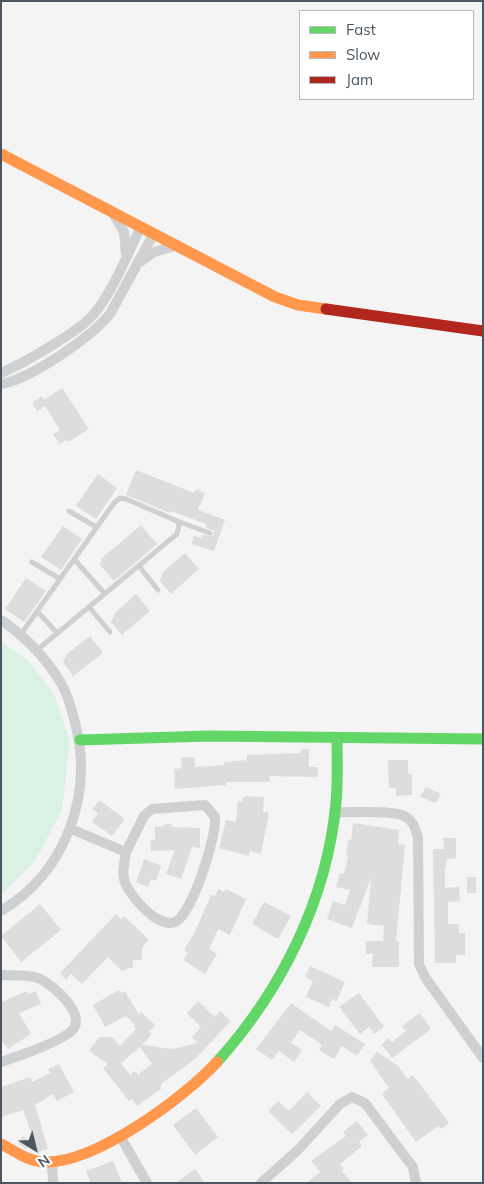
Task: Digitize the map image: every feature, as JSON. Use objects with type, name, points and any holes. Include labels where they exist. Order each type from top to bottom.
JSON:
[{"type":"street","points":[[1,154],[153,235],[275,297],[298,306],[483,331]]},
{"type":"street","points":[[113,213],[124,232],[126,258]]},
{"type":"street","points":[[1,373],[42,350],[92,317],[126,258],[140,228]]},
{"type":"street","points":[[1,384],[23,377],[97,328],[110,314],[153,235]]},
{"type":"street","points":[[135,267],[150,254],[175,246]]},
{"type":"street","points":[[1,620],[21,634],[37,650],[62,684],[80,740],[82,778],[71,829],[55,857],[39,878],[12,904],[1,911]]},
{"type":"street","points":[[80,740],[208,736],[483,739]]},
{"type":"street","points":[[1,1144],[31,1160],[52,1163],[67,1159],[120,1136],[189,1091],[244,1035],[289,965],[322,878],[335,812],[337,738]]},
{"type":"street","points":[[205,805],[215,817],[207,860],[190,903],[182,918],[177,922],[165,923],[153,918],[127,888],[123,877],[126,852],[144,816],[152,809],[205,805]]},
{"type":"street","points":[[335,812],[405,816],[414,825],[418,837],[419,964],[425,977],[483,1058]]},
{"type":"street","points":[[71,829],[126,852]]},
{"type":"street","points":[[1,975],[41,979],[74,1009],[76,1022],[74,1029],[68,1034],[30,1052],[1,1062]]},
{"type":"street","points":[[261,1183],[298,1150],[340,1104],[352,1097],[365,1103],[413,1167],[416,1183]]},
{"type":"street","points":[[120,1136],[147,1183]]},
{"type":"street","points":[[52,1163],[53,1183]]},
{"type":"lane","points":[[21,634],[114,502],[120,498],[126,498],[177,521],[210,533]]},
{"type":"lane","points":[[69,511],[96,528]]},
{"type":"lane","points":[[37,650],[177,534],[179,525],[177,521]]},
{"type":"lane","points":[[74,559],[105,594]]},
{"type":"lane","points":[[32,562],[60,579]]},
{"type":"lane","points":[[139,566],[158,590]]},
{"type":"lane","points":[[89,607],[110,632]]},
{"type":"lane","points":[[38,612],[57,634]]},
{"type":"green space","points":[[1,642],[27,659],[54,694],[70,741],[62,810],[35,861],[1,895]]},
{"type":"building","points":[[62,388],[89,429],[68,442],[66,440],[60,444],[53,434],[60,430],[45,406],[37,411],[32,403],[42,396],[44,400]]},
{"type":"building","points":[[136,470],[194,493],[196,489],[205,493],[198,510],[225,520],[214,551],[191,544],[194,536],[201,538],[202,535],[213,536],[214,531],[205,527],[206,524],[171,511],[170,513],[126,495]]},
{"type":"building","points":[[98,474],[117,488],[96,519],[76,506]]},
{"type":"building","points":[[141,525],[157,544],[114,581],[100,565],[102,558]]},
{"type":"building","points":[[63,526],[82,539],[61,570],[41,557]]},
{"type":"building","points":[[185,553],[199,569],[171,594],[160,581],[163,572]]},
{"type":"building","points":[[26,578],[46,591],[24,622],[5,609]]},
{"type":"building","points":[[136,594],[150,611],[122,635],[111,622],[115,613]]},
{"type":"building","points":[[90,636],[103,653],[73,676],[63,662],[67,654]]},
{"type":"building","points":[[301,749],[309,749],[309,767],[318,767],[318,777],[269,776],[270,782],[226,782],[226,785],[175,789],[174,769],[182,768],[181,758],[194,757],[195,767],[224,765],[224,762],[247,760],[247,755],[301,753]]},
{"type":"building","points":[[388,760],[408,760],[408,774],[412,774],[412,795],[396,796],[396,788],[389,788]]},
{"type":"building","points":[[426,787],[441,794],[436,803],[420,797]]},
{"type":"building","points":[[243,797],[264,797],[263,812],[269,812],[261,854],[250,851],[249,856],[219,848],[226,820],[236,822],[238,801],[242,802]]},
{"type":"building","points":[[99,800],[125,819],[112,836],[92,822],[98,813],[92,810]]},
{"type":"building","points":[[353,823],[399,830],[398,844],[405,845],[396,941],[399,941],[399,967],[372,967],[373,954],[366,954],[366,941],[383,941],[384,926],[367,924],[371,878],[352,928],[327,919],[333,901],[345,905],[350,890],[336,887],[340,873],[344,874],[348,857],[346,856],[348,840],[351,840]]},
{"type":"building","points":[[165,824],[171,824],[172,827],[200,828],[200,848],[192,847],[181,879],[166,874],[175,850],[151,851],[150,840],[155,840],[155,827],[164,826]]},
{"type":"building","points":[[443,838],[456,838],[456,858],[447,859],[445,888],[459,887],[460,901],[448,902],[448,924],[459,924],[459,933],[465,933],[465,955],[456,955],[456,963],[435,963],[433,849],[444,849]]},
{"type":"building","points":[[144,859],[161,866],[156,881],[151,879],[148,887],[136,882]]},
{"type":"building","points":[[467,877],[476,877],[476,893],[467,893]]},
{"type":"building","points":[[218,889],[224,892],[226,889],[246,899],[230,935],[218,929],[209,949],[217,954],[205,974],[183,960],[188,953],[184,950],[194,934],[211,895],[215,896]]},
{"type":"building","points":[[264,902],[291,916],[278,939],[252,924]]},
{"type":"building","points":[[40,904],[61,930],[21,962],[1,936]]},
{"type":"building","points":[[116,914],[121,919],[124,916],[149,940],[142,948],[142,960],[133,960],[133,967],[122,971],[108,957],[82,984],[71,974],[66,980],[60,973]]},
{"type":"building","points":[[310,966],[345,982],[336,1002],[333,998],[329,1007],[306,997],[313,981],[305,977]]},
{"type":"building","points":[[119,990],[121,993],[125,991],[139,1015],[141,1012],[155,1025],[149,1032],[152,1034],[142,1045],[172,1049],[198,1043],[192,1037],[201,1027],[187,1013],[198,1001],[215,1017],[220,1011],[231,1021],[195,1059],[161,1084],[161,1089],[137,1106],[132,1099],[129,1101],[103,1068],[108,1064],[89,1051],[99,1037],[112,1037],[120,1046],[136,1029],[133,1026],[135,1025],[126,1016],[105,1027],[93,1005]],"holes":[[[140,1047],[152,1064],[138,1075],[135,1071],[130,1075],[121,1063]]]},
{"type":"building","points":[[27,991],[28,994],[36,991],[41,1004],[19,1013],[31,1034],[8,1049],[1,1039],[1,1002]]},
{"type":"building","points":[[359,993],[384,1027],[374,1034],[369,1027],[360,1034],[339,1007]]},
{"type":"building","points":[[291,1003],[331,1031],[335,1025],[365,1044],[357,1056],[342,1046],[334,1059],[319,1050],[322,1045],[300,1030],[291,1043],[302,1050],[294,1062],[279,1051],[272,1060],[256,1049]]},
{"type":"building","points":[[420,1013],[431,1029],[392,1058],[382,1045],[388,1038],[392,1042],[406,1031],[402,1026]]},
{"type":"building","points":[[377,1052],[398,1066],[407,1079],[413,1075],[449,1123],[441,1129],[438,1126],[416,1142],[382,1094],[389,1088],[370,1061]]},
{"type":"building","points":[[59,1064],[74,1092],[57,1101],[53,1094],[35,1105],[48,1149],[38,1152],[23,1110],[1,1117],[1,1087],[30,1077],[32,1082],[50,1073],[48,1069]]},
{"type":"building","points":[[307,1092],[321,1106],[292,1134],[268,1111],[278,1101],[289,1111]]},
{"type":"building","points":[[196,1108],[218,1137],[195,1155],[173,1125]]},
{"type":"building","points":[[357,1121],[368,1135],[359,1141],[362,1146],[340,1164],[344,1169],[342,1171],[352,1183],[307,1183],[320,1172],[311,1161],[346,1136],[343,1132]]},
{"type":"building","points":[[22,1136],[31,1141],[27,1149],[18,1144]]},
{"type":"building","points":[[113,1161],[122,1183],[91,1183],[86,1171]]},
{"type":"building","points":[[195,1169],[205,1183],[176,1183]]},
{"type":"traffic: fast","points":[[80,740],[208,736],[483,739]]},
{"type":"traffic: fast","points":[[217,1062],[261,1005],[297,942],[311,909],[323,874],[331,839],[337,795],[337,738]]},
{"type":"traffic: slow","points":[[1,154],[275,297],[298,305],[326,309]]},
{"type":"traffic: slow","points":[[1,1144],[26,1158],[43,1162],[63,1160],[87,1153],[136,1127],[161,1110],[202,1077],[217,1062]]},
{"type":"traffic: jam","points":[[326,309],[483,331]]}]
